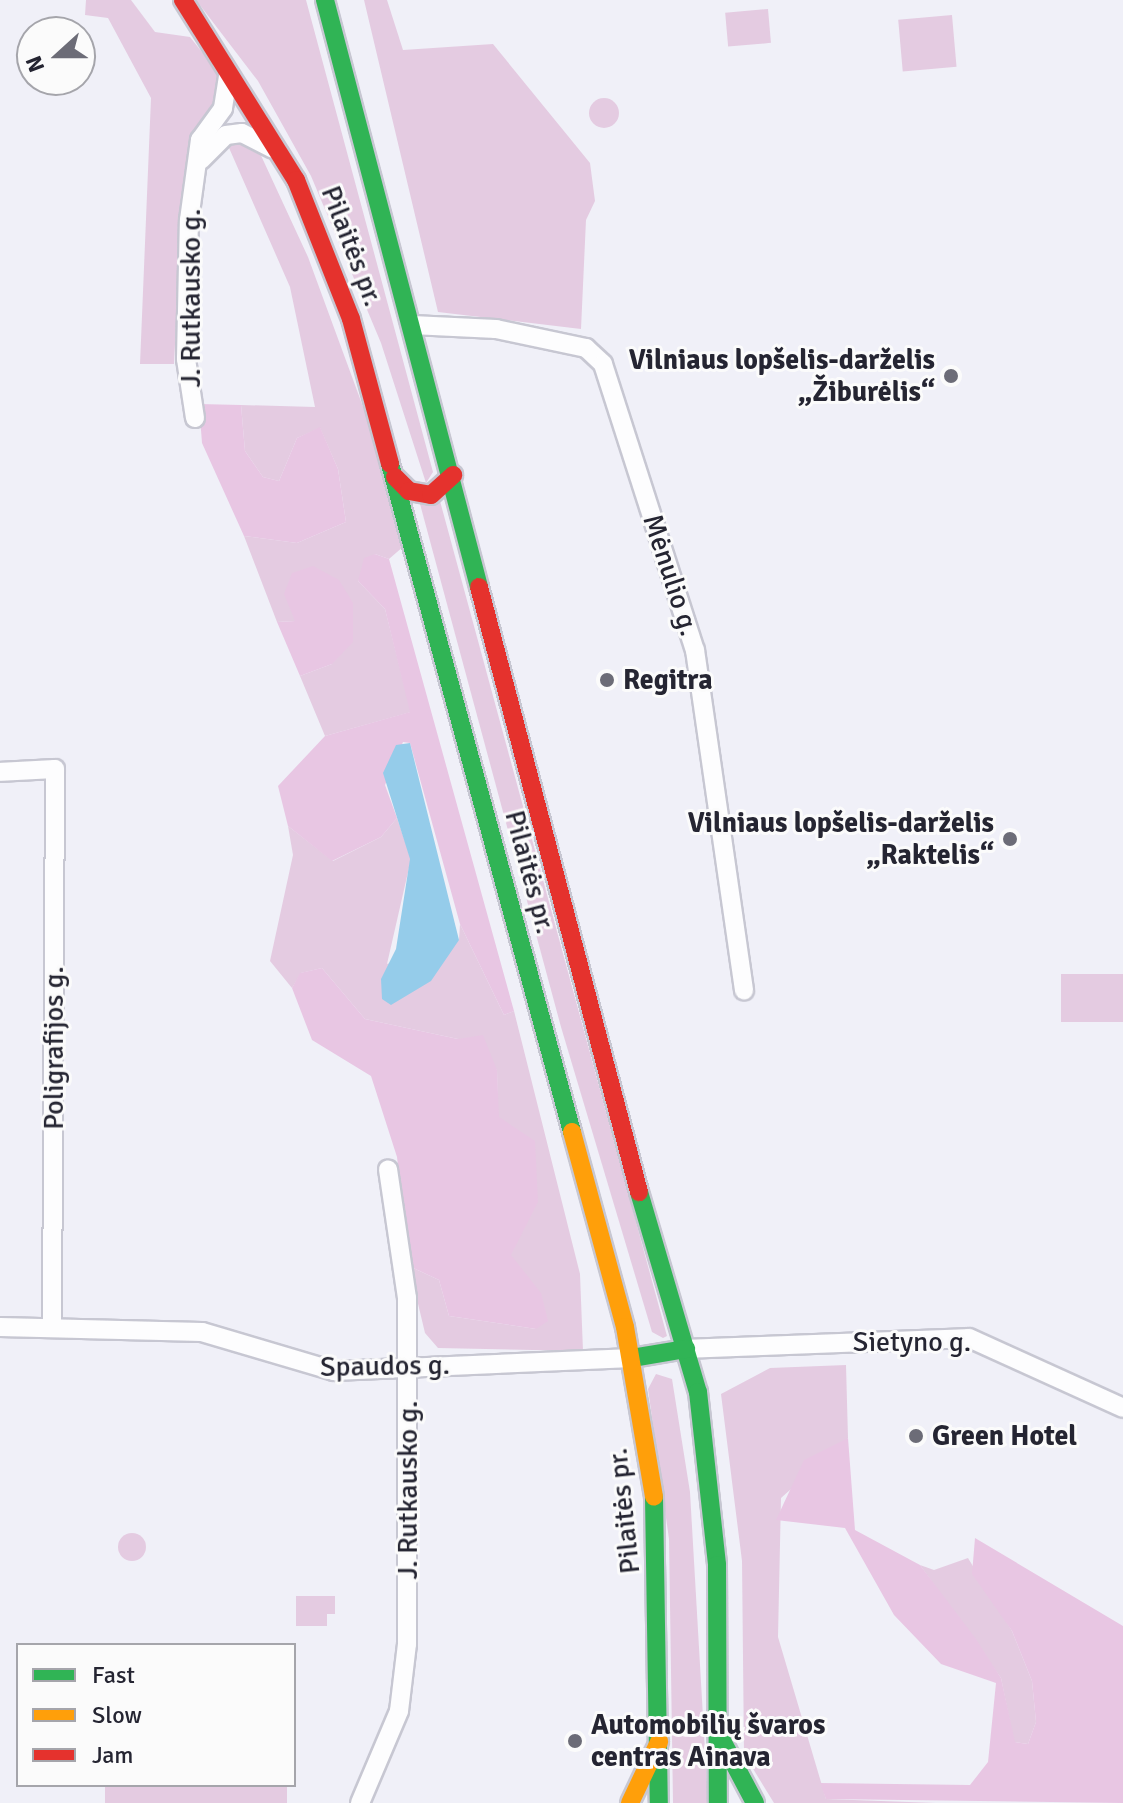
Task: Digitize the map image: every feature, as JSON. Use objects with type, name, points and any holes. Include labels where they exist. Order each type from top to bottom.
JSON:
[{"type":"main road","name":"Pilaitės pr.","points":[[183,0],[229,64],[283,155],[338,282],[395,477],[632,1358],[655,1503],[659,1803]]},
{"type":"main road","name":"Pilaitės pr.","points":[[325,0],[453,475],[625,1144],[686,1349],[703,1419],[714,1536],[718,1803]]},
{"type":"main road","points":[[395,477],[422,496],[453,475]]},
{"type":"main road","points":[[632,1358],[686,1349]]},
{"type":"main road","points":[[719,1735],[755,1803]]},
{"type":"main road","points":[[630,1803],[659,1742]]},
{"type":"street","name":"J. Rutkausko g.","points":[[195,418],[186,359],[194,177],[200,140],[228,94],[229,64]]},
{"type":"street","name":"J. Rutkausko g.","points":[[194,177],[210,145],[226,135],[254,138],[283,155]]},
{"type":"street","name":"Mėnulio g.","points":[[412,325],[496,329],[586,348],[603,364],[695,650],[744,990]]},
{"type":"street","name":"Poligrafijos g.","points":[[0,772],[55,769],[52,1328]]},
{"type":"street","name":"J. Rutkausko g.","points":[[360,1803],[386,1751],[405,1677],[409,1367],[399,1222],[388,1169]]},
{"type":"street","name":"Spaudos g.","points":[[0,1327],[223,1335],[317,1370],[632,1358]]},
{"type":"street","name":"Sietyno g.","points":[[686,1349],[969,1338],[1123,1408]]},
{"type":"shaded area","points":[[86,0],[131,0],[155,32],[190,37],[221,76],[215,109],[195,136],[183,191],[174,364],[140,364],[151,98],[108,18],[85,15]]},
{"type":"shaded area","points":[[196,0],[306,0],[433,472],[426,483],[381,343],[311,176],[258,81]]},
{"type":"shaded area","points":[[364,0],[387,0],[403,50],[493,44],[590,163],[595,201],[586,220],[581,329],[438,312]]},
{"type":"shaded area","points":[[768,9],[771,43],[728,47],[725,13]]},
{"type":"shaded area","points":[[952,15],[957,67],[903,72],[898,20]]},
{"type":"shaded area","points":[[604,98],[615,102],[619,113],[615,124],[604,128],[593,124],[589,113],[593,102]]},
{"type":"shaded area","points":[[233,139],[258,149],[308,257],[373,434],[404,546],[389,559],[375,554],[358,581],[385,609],[411,712],[325,736],[300,676],[332,664],[296,613],[295,621],[277,622],[244,536],[297,543],[346,522],[338,469],[320,428],[297,438],[279,481],[263,477],[245,451],[241,405],[315,407],[290,287],[226,141]]},
{"type":"shaded area","points":[[199,404],[241,405],[245,451],[263,477],[279,481],[297,438],[320,427],[338,469],[346,522],[297,543],[244,536],[202,443]]},
{"type":"shaded area","points":[[440,501],[667,1336],[663,1338],[652,1332],[561,1027],[420,504]]},
{"type":"shaded area","points":[[375,554],[389,559],[514,1011],[504,1015],[460,924],[410,743],[403,742],[385,785],[397,818],[381,837],[332,861],[288,826],[278,786],[325,736],[410,712],[385,609],[358,581],[364,558]]},
{"type":"shaded area","points":[[313,566],[339,580],[353,603],[353,642],[332,664],[300,676],[277,622],[295,621],[284,594],[292,573]]},
{"type":"shaded area","points":[[397,818],[411,859],[387,964],[459,940],[460,924],[504,1015],[514,1011],[580,1274],[583,1351],[438,1348],[425,1333],[409,1266],[439,1280],[449,1316],[536,1329],[501,1267],[497,1070],[458,1039],[365,1019],[322,968],[301,973],[292,988],[270,961],[293,855],[288,826],[333,861],[381,837]]},
{"type":"shaded area","points":[[322,968],[365,1019],[458,1039],[483,1035],[497,1070],[499,1117],[535,1141],[538,1202],[511,1255],[541,1293],[548,1321],[536,1329],[449,1316],[439,1280],[409,1266],[397,1157],[371,1076],[312,1040],[292,988],[300,973]]},
{"type":"shaded area","points":[[1061,974],[1123,974],[1123,1022],[1061,1022]]},
{"type":"shaded area","points":[[846,1365],[848,1438],[781,1498],[778,1637],[826,1799],[936,1803],[774,1803],[744,1754],[742,1561],[721,1394],[770,1368]]},
{"type":"shaded area","points":[[656,1374],[672,1379],[690,1492],[708,1803],[673,1803],[669,1539],[648,1389]]},
{"type":"shaded area","points":[[848,1438],[855,1530],[920,1565],[976,1639],[1001,1678],[1015,1742],[1028,1744],[1036,1722],[1032,1681],[1012,1631],[972,1574],[975,1538],[1123,1626],[1123,1803],[826,1799],[820,1783],[970,1785],[988,1762],[996,1683],[941,1664],[894,1615],[845,1528],[776,1520],[804,1460]]},
{"type":"shaded area","points":[[132,1533],[142,1537],[146,1547],[142,1557],[132,1561],[122,1557],[118,1547],[122,1537]]},
{"type":"shaded area","points":[[968,1558],[1012,1631],[1032,1681],[1036,1722],[1028,1744],[1014,1742],[1001,1678],[920,1565],[934,1570]]},
{"type":"shaded area","points":[[296,1596],[335,1596],[335,1614],[327,1614],[327,1626],[296,1626]]},
{"type":"shaded area","points":[[105,1787],[287,1787],[287,1803],[105,1803]]},
{"type":"water","points":[[410,743],[459,940],[431,981],[391,1005],[382,999],[381,979],[396,949],[410,859],[383,773],[396,745]]},
{"type":"traffic: fast","points":[[325,0],[479,587]]},
{"type":"traffic: fast","points":[[390,464],[572,1132]]},
{"type":"traffic: fast","points":[[639,1192],[698,1392],[717,1565],[718,1803]]},
{"type":"traffic: fast","points":[[632,1358],[686,1349]]},
{"type":"traffic: fast","points":[[654,1497],[659,1803]]},
{"type":"traffic: fast","points":[[719,1735],[755,1803]]},
{"type":"traffic: slow","points":[[572,1132],[625,1327],[654,1497]]},
{"type":"traffic: slow","points":[[630,1803],[659,1742]]},
{"type":"traffic: jam","points":[[183,0],[296,180],[351,319],[390,464]]},
{"type":"traffic: jam","points":[[395,477],[409,491],[431,495],[453,475]]},
{"type":"traffic: jam","points":[[479,587],[639,1192]]},
{"type":"place","name":"Vilniaus lopšelis-darželis „Žiburėlis“","points":[[951,376]]},
{"type":"place","name":"Regitra","points":[[607,680]]},
{"type":"place","name":"Vilniaus lopšelis-darželis „Raktelis“","points":[[1010,839]]},
{"type":"place","name":"Green Hotel","points":[[916,1436]]},
{"type":"place","name":"Automobilių švaros centras Ainava","points":[[575,1741]]}]
